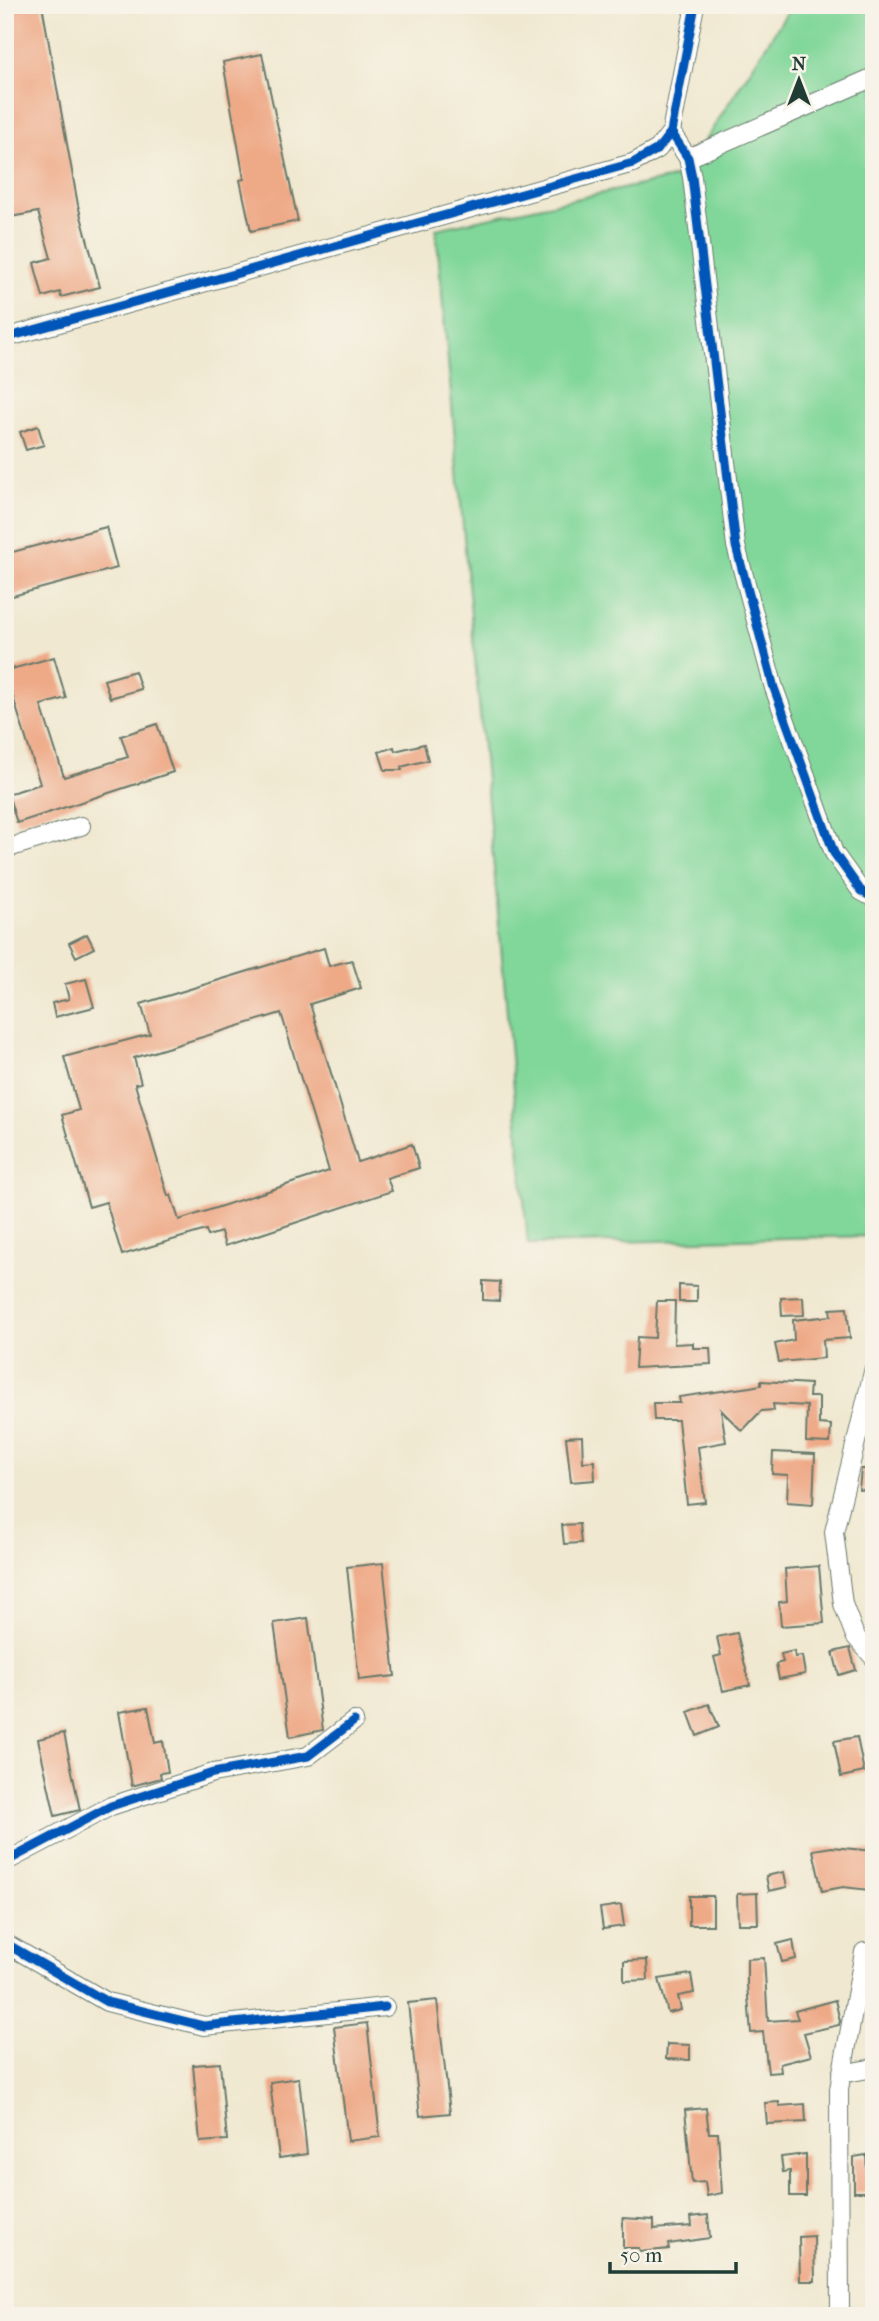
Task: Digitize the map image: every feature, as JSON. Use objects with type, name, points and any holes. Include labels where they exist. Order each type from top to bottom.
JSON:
[{"type":"street","points":[[5,338],[633,163],[658,149],[671,132],[695,5]]},
{"type":"street","points":[[688,158],[874,77]]},
{"type":"street","points":[[671,132],[688,158],[736,547],[774,688],[834,853],[861,891],[874,898]]},
{"type":"street","points":[[5,849],[81,826]]},
{"type":"street","points":[[874,1368],[834,1532],[843,1604],[855,1636],[874,1658]]},
{"type":"street","points":[[5,1862],[111,1806],[213,1773],[308,1756],[355,1721]]},
{"type":"street","points":[[5,1943],[107,2002],[204,2026],[385,2007]]},
{"type":"street","points":[[838,2313],[841,2074],[864,1952]]},
{"type":"street","points":[[841,2074],[874,2068]]},
{"type":"green space","points":[[792,5],[874,5],[874,1236],[528,1244],[436,229],[682,176]]},
{"type":"building","points":[[5,5],[42,5],[78,205],[100,287],[61,297],[60,292],[43,297],[34,263],[51,258],[38,212],[5,218]]},
{"type":"building","points":[[262,54],[298,221],[251,231],[240,180],[244,179],[223,62]]},
{"type":"building","points":[[38,426],[44,445],[26,450],[20,432]]},
{"type":"building","points":[[106,527],[117,568],[5,598],[5,554]]},
{"type":"building","points":[[54,657],[66,698],[41,705],[64,777],[128,757],[121,736],[157,724],[173,772],[17,823],[8,794],[40,784],[5,671]]},
{"type":"building","points":[[135,671],[141,689],[110,698],[104,680]]},
{"type":"building","points":[[424,744],[428,760],[401,767],[402,770],[385,770],[379,752],[394,747],[395,751]]},
{"type":"building","points":[[87,934],[94,948],[76,957],[69,943]]},
{"type":"building","points":[[324,948],[329,966],[352,960],[361,988],[310,1004],[358,1162],[412,1144],[419,1168],[387,1178],[392,1191],[225,1246],[221,1232],[208,1236],[206,1230],[122,1255],[106,1202],[89,1207],[62,1115],[79,1110],[64,1057],[150,1034],[141,1004]],"holes":[[[281,1013],[329,1171],[179,1220],[171,1195],[168,1196],[135,1084],[141,1083],[134,1058]]]},
{"type":"building","points":[[86,979],[94,1007],[55,1017],[52,1003],[69,999],[65,984]]},
{"type":"building","points":[[483,1281],[500,1282],[499,1301],[483,1300]]},
{"type":"building","points":[[679,1285],[697,1286],[697,1302],[679,1302]]},
{"type":"building","points":[[803,1297],[804,1315],[782,1316],[781,1298]]},
{"type":"building","points":[[657,1301],[675,1301],[674,1344],[693,1343],[693,1348],[710,1348],[711,1364],[635,1368],[637,1337],[655,1338]]},
{"type":"building","points":[[847,1308],[850,1338],[823,1340],[824,1358],[779,1362],[775,1344],[794,1340],[793,1320],[831,1316],[830,1309]]},
{"type":"building","points":[[761,1381],[810,1384],[809,1397],[819,1397],[819,1424],[831,1425],[830,1443],[806,1442],[807,1406],[773,1404],[774,1410],[761,1411],[742,1431],[721,1410],[726,1442],[698,1447],[705,1502],[687,1504],[678,1420],[654,1420],[653,1403],[680,1403],[679,1397],[761,1385]]},
{"type":"building","points":[[582,1436],[583,1462],[594,1461],[595,1480],[571,1482],[566,1437]]},
{"type":"building","points":[[773,1452],[815,1454],[813,1504],[787,1502],[788,1475],[772,1474]]},
{"type":"building","points":[[861,1469],[874,1469],[874,1489],[859,1490]]},
{"type":"building","points":[[579,1524],[581,1543],[564,1544],[562,1525]]},
{"type":"building","points":[[383,1563],[395,1676],[359,1680],[347,1567]]},
{"type":"building","points":[[819,1566],[824,1623],[781,1626],[779,1602],[787,1601],[785,1569]]},
{"type":"building","points":[[308,1618],[323,1730],[290,1737],[274,1623]]},
{"type":"building","points":[[737,1633],[750,1685],[723,1691],[714,1657],[721,1655],[717,1637]]},
{"type":"building","points":[[850,1648],[856,1670],[839,1675],[833,1652]]},
{"type":"building","points":[[794,1651],[795,1657],[802,1656],[805,1674],[779,1679],[776,1664],[783,1662],[781,1654]]},
{"type":"building","points":[[709,1704],[719,1727],[697,1736],[688,1712]]},
{"type":"building","points":[[148,1707],[155,1743],[163,1741],[168,1772],[160,1773],[161,1778],[132,1786],[119,1712]]},
{"type":"building","points":[[64,1733],[80,1810],[55,1816],[38,1739]]},
{"type":"building","points":[[857,1737],[864,1772],[841,1777],[834,1741]]},
{"type":"building","points":[[832,1847],[874,1851],[869,1890],[843,1887],[822,1891],[813,1850]]},
{"type":"building","points":[[784,1872],[787,1887],[769,1891],[766,1876]]},
{"type":"building","points":[[757,1893],[758,1924],[738,1924],[737,1894]]},
{"type":"building","points":[[689,1896],[713,1896],[713,1925],[689,1925]]},
{"type":"building","points":[[621,1905],[624,1926],[603,1929],[600,1908]]},
{"type":"building","points":[[793,1940],[796,1959],[782,1962],[777,1944]]},
{"type":"building","points":[[764,1958],[768,2021],[798,2019],[795,2011],[835,2000],[840,2021],[839,2025],[804,2033],[811,2056],[780,2064],[781,2072],[768,2073],[763,2032],[751,2033],[747,1959]]},
{"type":"building","points":[[647,1960],[648,1980],[624,1981],[624,1961]]},
{"type":"building","points":[[691,1974],[694,1993],[678,1996],[681,2010],[668,2013],[659,1979]]},
{"type":"building","points":[[437,2000],[450,2113],[420,2116],[408,2003]]},
{"type":"building","points":[[367,2023],[380,2137],[348,2141],[334,2027]]},
{"type":"building","points":[[667,2044],[690,2045],[690,2060],[666,2059]]},
{"type":"building","points":[[220,2063],[227,2140],[200,2142],[193,2065]]},
{"type":"building","points":[[299,2078],[307,2154],[279,2158],[270,2082]]},
{"type":"building","points":[[779,2102],[779,2106],[805,2104],[806,2122],[767,2124],[765,2103]]},
{"type":"building","points":[[706,2108],[709,2133],[718,2133],[722,2193],[707,2196],[705,2182],[692,2183],[685,2110]]},
{"type":"building","points":[[806,2154],[806,2196],[790,2196],[790,2171],[783,2172],[781,2157]]},
{"type":"building","points":[[866,2155],[868,2192],[854,2192],[854,2157]]},
{"type":"building","points":[[708,2215],[710,2238],[668,2244],[669,2249],[640,2252],[639,2248],[623,2248],[623,2218],[654,2220],[654,2229],[692,2226],[691,2217]]},
{"type":"building","points":[[814,2236],[815,2281],[800,2281],[799,2237]]},
{"type":"cycle path","points":[[5,338],[633,163],[658,149],[671,132],[695,5]]},
{"type":"cycle path","points":[[671,132],[688,158],[692,177],[736,546],[774,688],[834,853],[861,891],[874,898]]},
{"type":"cycle path","points":[[5,1862],[111,1806],[213,1773],[308,1756],[354,1721]]},
{"type":"cycle path","points":[[5,1943],[107,2002],[204,2026],[385,2007]]}]
